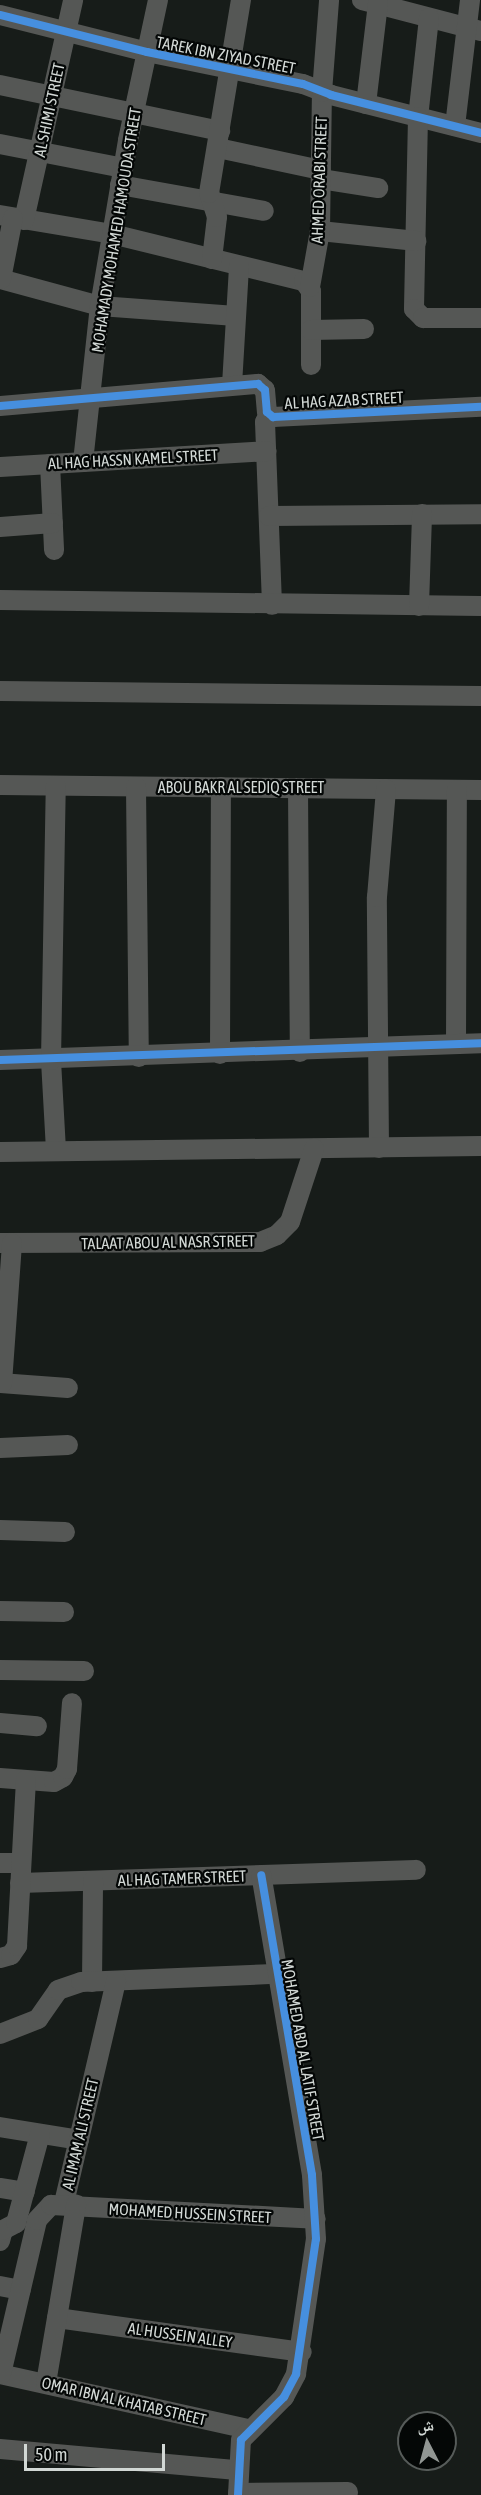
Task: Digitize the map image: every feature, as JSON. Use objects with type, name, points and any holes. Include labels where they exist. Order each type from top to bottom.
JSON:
[{"type":"street","name":"AL SHIMI STREET","points":[[1,279],[12,217],[40,154],[73,0]]},
{"type":"street","name":"MOHAMADY MOHAMED HAMOUDA STREET","points":[[83,462],[100,306],[122,176],[158,0]]},
{"type":"street","points":[[212,259],[217,217],[208,193],[232,69],[241,0]]},
{"type":"street","name":"AHMED ORABI STREET","points":[[311,365],[310,287],[320,231],[322,92],[330,0]]},
{"type":"street","points":[[455,126],[474,29],[470,0]]},
{"type":"street","points":[[366,104],[370,2],[424,11],[474,29]]},
{"type":"street","points":[[424,11],[418,117],[414,309],[423,318],[481,318]]},
{"type":"street","name":"TAREK IBN ZIYAD STREET","points":[[0,15],[147,52],[303,84],[322,92],[481,133]]},
{"type":"street","points":[[0,85],[134,115],[219,139],[321,175],[378,188]]},
{"type":"street","points":[[0,144],[211,201],[264,211]]},
{"type":"street","points":[[12,217],[112,234],[304,281],[310,287]]},
{"type":"street","points":[[320,231],[416,241]]},
{"type":"street","points":[[232,385],[239,266]]},
{"type":"street","points":[[1,279],[100,306],[236,316]]},
{"type":"street","points":[[311,330],[364,329]]},
{"type":"street","name":"AL HAG AZAB STREET","points":[[0,406],[232,385],[263,386],[269,415],[481,407]]},
{"type":"street","points":[[269,415],[267,451],[272,605]]},
{"type":"street","name":"AL HAG HASSN KAMEL STREET","points":[[0,467],[267,451]]},
{"type":"street","points":[[50,464],[54,550]]},
{"type":"street","points":[[419,606],[422,514]]},
{"type":"street","points":[[269,516],[481,514]]},
{"type":"street","points":[[0,527],[53,523]]},
{"type":"street","points":[[0,600],[481,606]]},
{"type":"street","points":[[0,691],[481,696]]},
{"type":"street","name":"ABOU BAKR AL SEDIQ STREET","points":[[0,785],[481,790]]},
{"type":"street","points":[[56,786],[51,1060],[56,1150]]},
{"type":"street","points":[[136,787],[140,1057]]},
{"type":"street","points":[[220,1054],[221,787]]},
{"type":"street","points":[[298,788],[300,1052]]},
{"type":"street","points":[[379,1148],[377,897],[386,789]]},
{"type":"street","points":[[456,1044],[457,790]]},
{"type":"street","points":[[0,1060],[300,1052],[481,1043]]},
{"type":"street","points":[[0,1152],[481,1146]]},
{"type":"street","name":"TALAAT ABOU AL NASR STREET","points":[[6,1243],[260,1242],[277,1235],[290,1222],[314,1149]]},
{"type":"street","points":[[6,1243],[1,1383],[68,1388]]},
{"type":"street","points":[[0,1448],[68,1445]]},
{"type":"street","points":[[0,1530],[65,1532]]},
{"type":"street","points":[[0,1611],[64,1612]]},
{"type":"street","points":[[0,1670],[84,1671]]},
{"type":"street","points":[[0,1778],[54,1782],[66,1773],[72,1703]]},
{"type":"street","points":[[0,1723],[36,1726]]},
{"type":"street","points":[[6,1957],[17,1946],[26,1780]]},
{"type":"street","points":[[0,1863],[21,1863]]},
{"type":"street","name":"AL HAG TAMER STREET","points":[[20,1883],[416,1870]]},
{"type":"street","name":"MOHAMED ABD AL LATIF STREET","points":[[238,2494],[239,2446],[249,2429],[284,2397],[302,2352],[316,2219],[312,2175],[275,1974],[261,1875]]},
{"type":"street","points":[[92,1982],[93,1881]]},
{"type":"street","points":[[0,2034],[38,2019],[63,1987],[92,1982],[275,1974]]},
{"type":"street","name":"AL IMAM ALI STREET","points":[[1,2374],[40,2213],[51,2205],[70,2204],[79,2140],[116,1981]]},
{"type":"street","points":[[0,2127],[79,2140]]},
{"type":"street","points":[[0,2241],[3,2230],[16,2223],[40,2134]]},
{"type":"street","points":[[0,2188],[25,2192]]},
{"type":"street","points":[[46,2383],[57,2319],[70,2204]]},
{"type":"street","name":"MOHAMED HUSSEIN STREET","points":[[70,2204],[119,2211],[316,2219]]},
{"type":"street","points":[[0,2286],[21,2290]]},
{"type":"street","name":"AL HUSSEIN ALLEY","points":[[57,2319],[302,2352]]},
{"type":"street","name":"OMAR IBN AL KHATAB STREET","points":[[1,2374],[249,2429]]},
{"type":"street","points":[[0,2449],[237,2470]]},
{"type":"street","points":[[238,2494],[348,2492]]},
{"type":"cycle path","points":[[0,15],[147,52],[303,84],[331,95],[481,133]]},
{"type":"cycle path","points":[[0,406],[258,384],[265,390],[267,412],[273,417],[481,407]]},
{"type":"cycle path","points":[[0,1060],[481,1043]]},
{"type":"cycle path","points":[[238,2495],[241,2440],[284,2397],[296,2374],[316,2239],[312,2175],[261,1875]]}]
